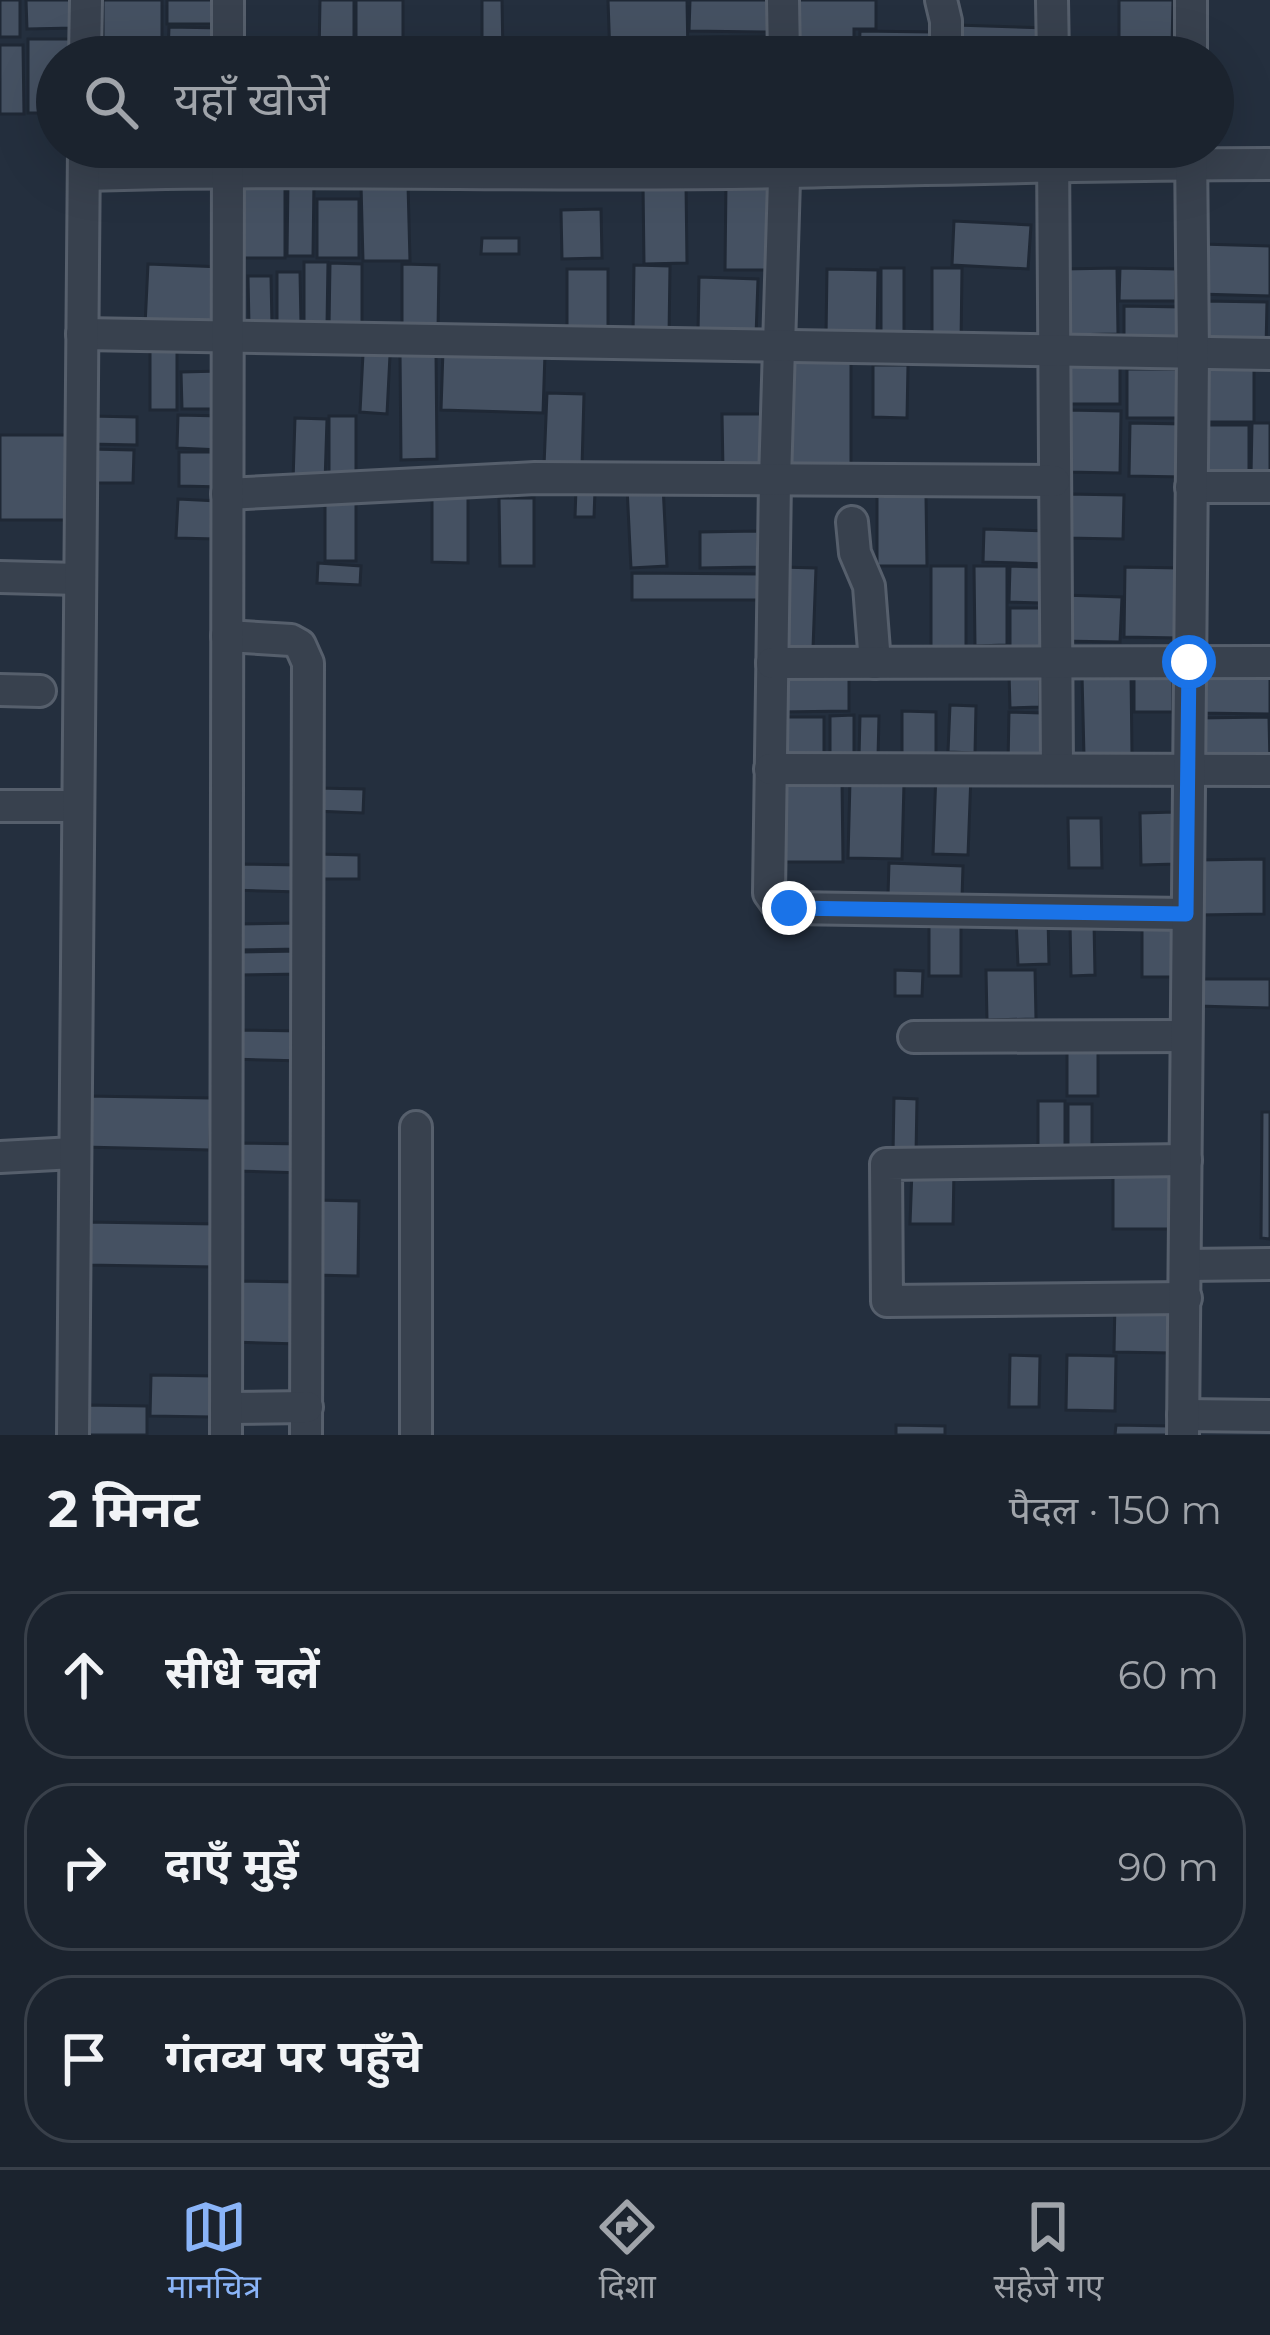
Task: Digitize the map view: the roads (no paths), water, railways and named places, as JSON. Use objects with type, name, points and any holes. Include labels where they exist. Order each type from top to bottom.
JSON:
[{"type":"street","points":[[85,36],[86,0]]},
{"type":"street","points":[[228,0],[228,36]]},
{"type":"street","points":[[783,0],[784,36]]},
{"type":"street","points":[[941,0],[946,36]]},
{"type":"street","points":[[1052,0],[1053,36]]},
{"type":"street","points":[[1191,0],[1191,36]]},
{"type":"street","points":[[1234,160],[1270,164]]},
{"type":"street","points":[[73,1435],[84,168]]},
{"type":"street","points":[[227,636],[291,640],[300,645],[308,663],[307,1421],[226,1422],[227,339],[228,168]]},
{"type":"street","points":[[786,168],[769,893],[779,907],[1186,914]]},
{"type":"street","points":[[1053,168],[1057,769]]},
{"type":"street","points":[[1191,168],[1183,1425],[1270,1416]]},
{"type":"street","points":[[82,334],[1270,354]]},
{"type":"street","points":[[227,494],[535,478],[1054,481]]},
{"type":"street","points":[[1191,487],[1270,487]]},
{"type":"street","points":[[852,522],[855,553],[869,586],[875,663]]},
{"type":"street","points":[[0,577],[79,579]]},
{"type":"street","points":[[772,663],[1270,662]]},
{"type":"street","points":[[0,690],[40,691]]},
{"type":"street","points":[[770,769],[1270,770]]},
{"type":"street","points":[[0,806],[77,806]]},
{"type":"street","points":[[914,1037],[1186,1036]]},
{"type":"street","points":[[416,1126],[416,1435]]},
{"type":"street","points":[[0,1157],[74,1153]]},
{"type":"street","points":[[1186,1160],[886,1164],[887,1301],[1186,1298]]},
{"type":"street","points":[[1186,1265],[1270,1264]]}]
